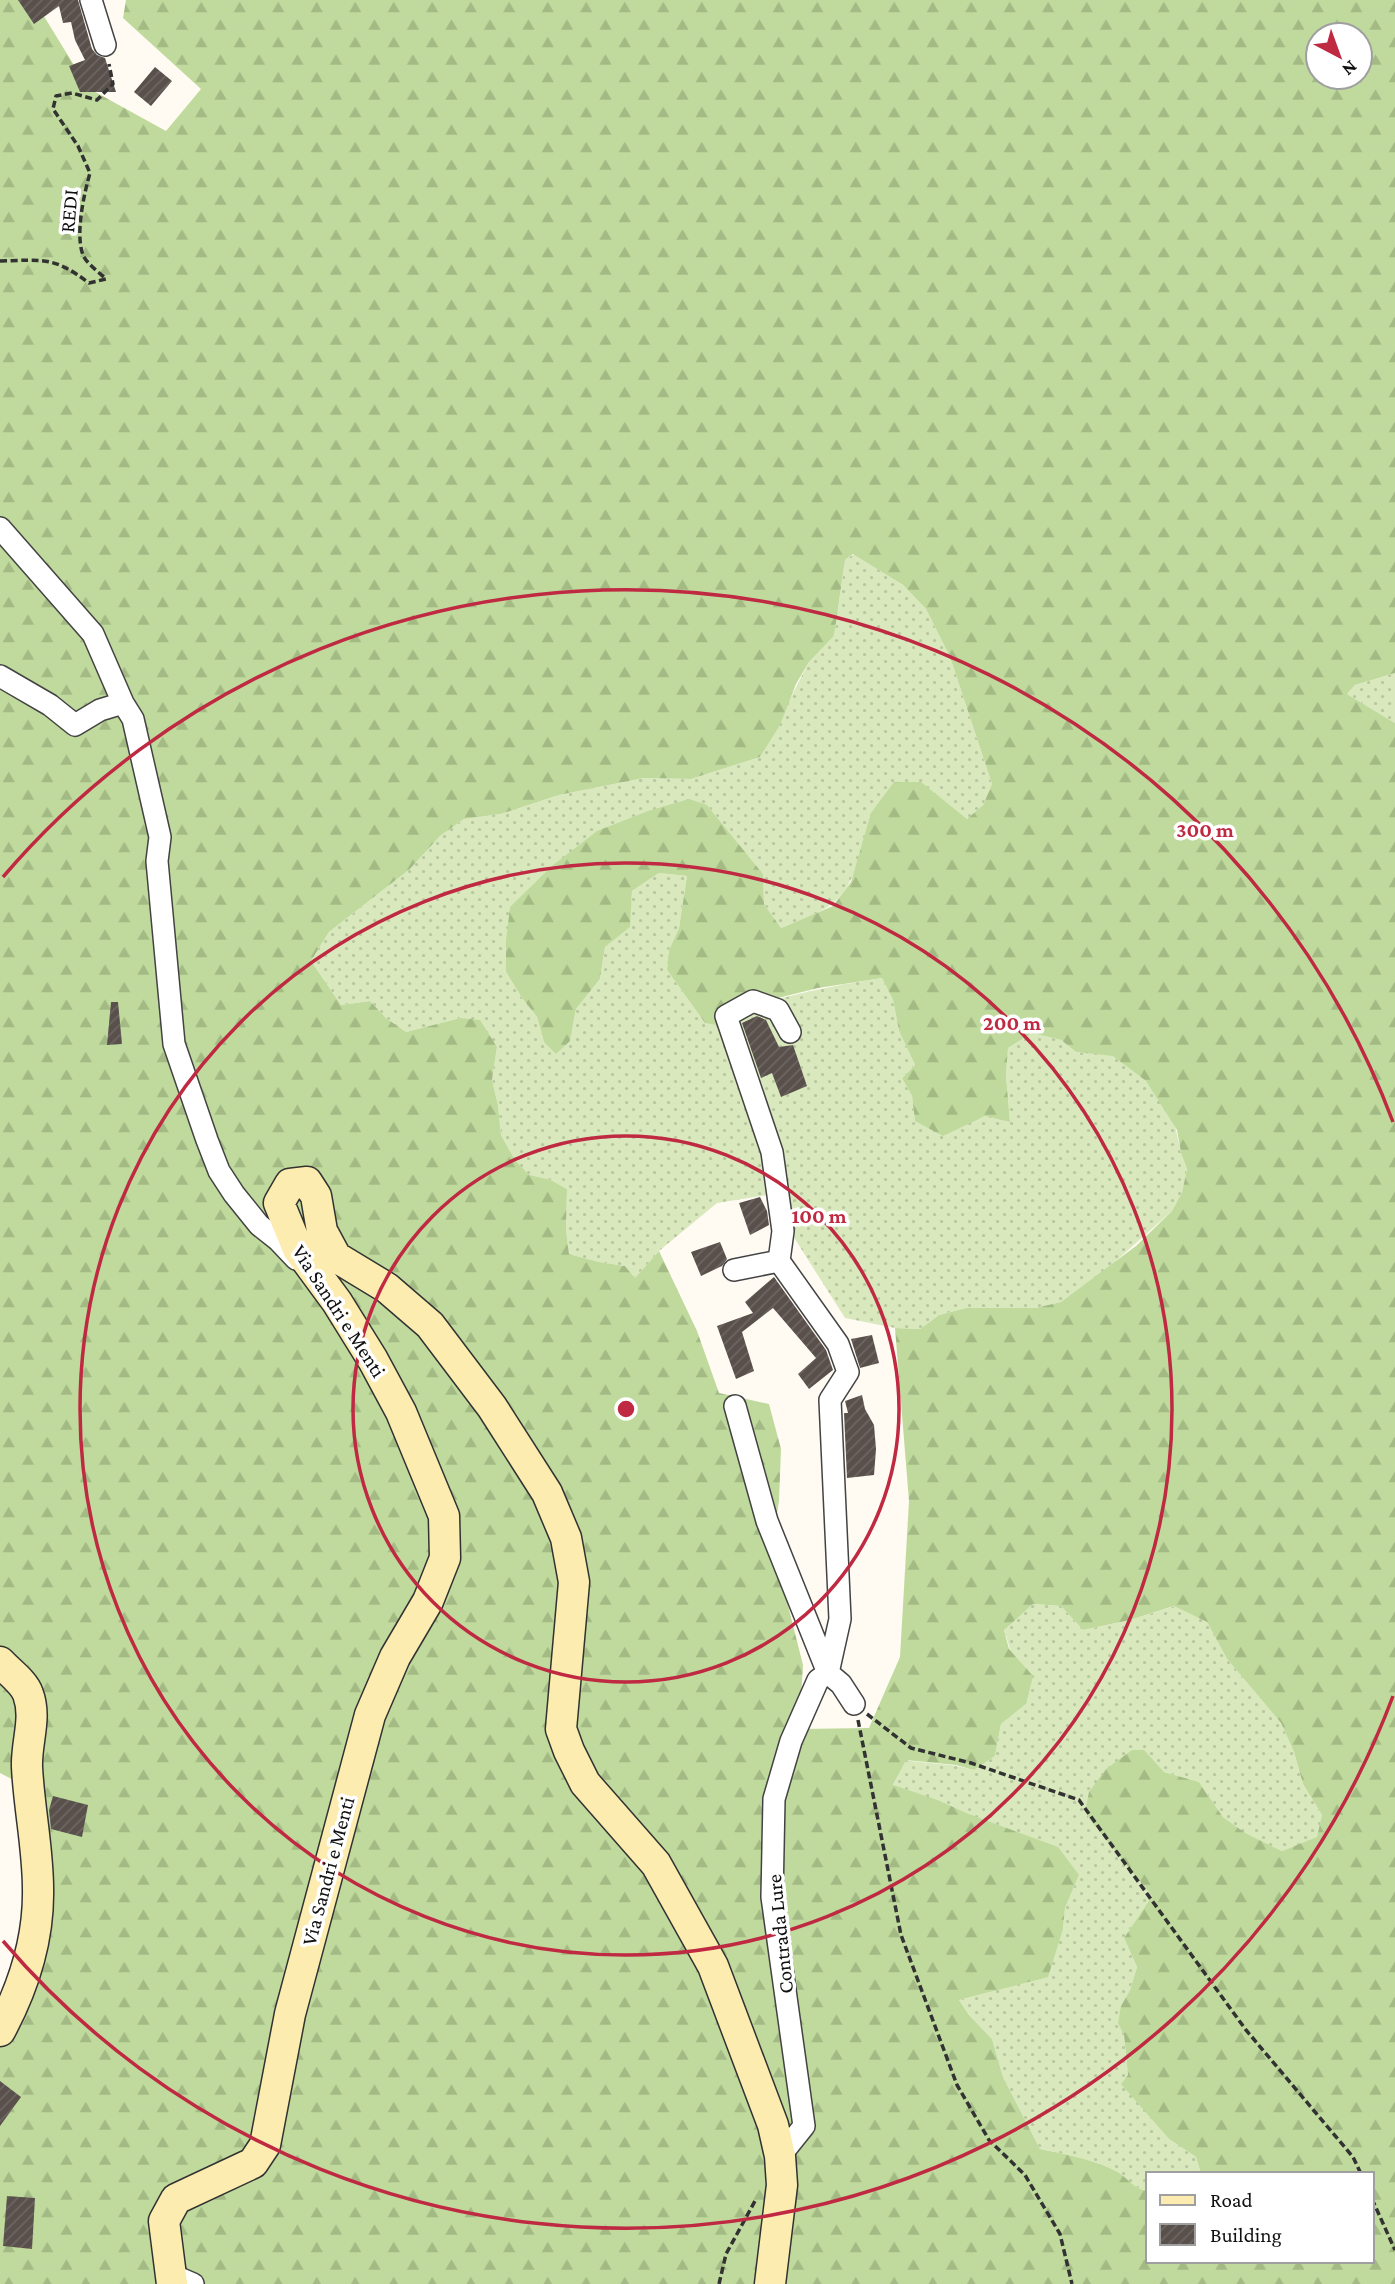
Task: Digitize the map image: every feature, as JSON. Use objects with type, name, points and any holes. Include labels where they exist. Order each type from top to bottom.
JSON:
[{"type":"main road","name":"Via Sandri e Menti","points":[[179,2281],[164,2221],[176,2199],[254,2163],[265,2145],[290,2014],[370,1715],[395,1657],[428,1601],[445,1558],[444,1516],[401,1412],[337,1302],[298,1249],[279,1203],[290,1184],[307,1182],[316,1196],[322,1231],[336,1256],[387,1288],[430,1325],[492,1407],[547,1493],[566,1538],[574,1582],[561,1729],[585,1783],[656,1864],[713,1966],[773,2124],[780,2157],[782,2185],[770,2284]]},
{"type":"main road","points":[[0,1662],[27,1691],[33,1716],[27,1756],[27,1778],[38,1890],[33,1942],[18,1998],[0,2031]]},
{"type":"street","points":[[92,0],[105,45]]},
{"type":"street","points":[[0,528],[93,634],[123,703],[133,719],[160,837],[157,861],[174,1044],[215,1161],[233,1194],[259,1225],[278,1240],[300,1265],[312,1269]]},
{"type":"street","points":[[0,676],[50,705],[75,726],[100,710],[123,703]]},
{"type":"street","points":[[790,1032],[778,1010],[753,1001],[726,1016],[772,1152],[783,1231],[779,1261],[838,1344],[848,1371],[830,1400],[840,1619],[828,1673]]},
{"type":"street","points":[[734,1270],[779,1261]]},
{"type":"street","points":[[735,1406],[767,1521],[828,1673],[841,1684],[855,1704]]},
{"type":"street","name":"Contrada Lure","points":[[780,2157],[804,2126],[772,1897],[774,1799],[791,1741],[818,1681],[828,1673]]},
{"type":"path","name":"REDI","points":[[0,261],[48,260],[68,267],[89,283],[106,279],[83,257],[82,201],[90,173],[78,146],[53,109],[56,96],[72,93],[97,100],[113,84],[105,45]]},
{"type":"path","points":[[855,1704],[911,1748],[971,1763],[1079,1800],[1246,2030],[1353,2157],[1360,2172]]},
{"type":"path","points":[[855,1704],[901,1935],[957,2085],[989,2140],[1025,2175],[1060,2234],[1072,2284]]},
{"type":"path","points":[[719,2284],[726,2254],[760,2193]]},
{"type":"path","points":[[1374,2203],[1395,2250]]},
{"type":"green space","points":[[0,0],[34,0],[88,88],[166,131],[201,89],[123,18],[126,0],[1395,0],[1395,673],[1355,685],[1347,694],[1395,723],[1395,2284],[0,2284],[0,2021],[29,1948],[23,1785],[0,1773]],"holes":[[[853,554],[903,585],[926,609],[950,657],[992,784],[983,805],[967,819],[921,782],[894,782],[871,813],[851,882],[833,906],[781,928],[764,904],[763,874],[707,805],[689,799],[648,811],[597,831],[552,866],[510,907],[506,941],[506,972],[537,1017],[544,1042],[556,1054],[570,1041],[576,1009],[600,979],[605,947],[630,927],[632,891],[659,873],[687,876],[679,928],[669,950],[667,970],[705,1023],[717,1025],[754,1004],[818,988],[882,978],[893,1000],[899,1031],[915,1065],[902,1078],[912,1096],[915,1121],[943,1136],[985,1116],[1010,1122],[1006,1075],[1008,1048],[1032,1033],[1061,1040],[1076,1052],[1113,1056],[1146,1081],[1177,1130],[1187,1169],[1182,1192],[1172,1211],[1136,1246],[1061,1302],[1035,1308],[966,1308],[939,1315],[920,1329],[895,1328],[909,1501],[900,1657],[869,1728],[799,1729],[803,1665],[772,1542],[779,1501],[781,1449],[769,1404],[719,1393],[697,1331],[659,1251],[635,1278],[625,1266],[569,1254],[566,1229],[567,1189],[551,1180],[529,1175],[515,1160],[501,1135],[492,1080],[497,1047],[480,1020],[460,1018],[406,1032],[386,1018],[370,1001],[341,1005],[311,961],[329,932],[410,869],[440,836],[464,819],[501,814],[559,795],[644,778],[691,779],[760,757],[780,725],[796,684],[809,662],[834,636],[845,560]],[[1033,1604],[1061,1606],[1083,1630],[1130,1620],[1174,1606],[1207,1622],[1227,1659],[1281,1723],[1294,1752],[1303,1784],[1322,1815],[1317,1837],[1282,1851],[1245,1833],[1223,1817],[1199,1782],[1164,1772],[1144,1750],[1132,1750],[1106,1769],[1089,1792],[1086,1807],[1089,1819],[1152,1896],[1124,1938],[1137,1967],[1130,1990],[1121,2006],[1118,2023],[1124,2035],[1128,2075],[1121,2084],[1169,2139],[1196,2157],[1200,2172],[1374,2172],[1374,2263],[1146,2263],[1146,2190],[1107,2167],[1078,2157],[1040,2149],[1003,2077],[992,2039],[959,2000],[1048,1977],[1063,1929],[1065,1908],[1079,1875],[1058,1847],[893,1785],[906,1760],[956,1765],[974,1770],[995,1756],[1001,1724],[1026,1704],[1033,1676],[1009,1649],[1004,1630]]]},
{"type":"green space","points":[[854,554],[903,585],[926,609],[950,657],[992,784],[983,805],[967,819],[947,805],[861,854],[841,896],[823,910],[781,928],[764,904],[763,874],[707,805],[506,972],[537,1017],[544,1042],[570,1041],[576,1009],[600,979],[605,947],[629,927],[632,891],[659,873],[687,876],[679,928],[669,950],[667,970],[705,1023],[792,996],[882,978],[893,1000],[899,1031],[915,1065],[902,1078],[912,1096],[915,1120],[964,1124],[985,1116],[1010,1121],[1006,1075],[1008,1048],[1032,1033],[1061,1040],[1076,1052],[1113,1055],[1146,1081],[1174,1121],[1187,1169],[1182,1192],[1172,1211],[1108,1268],[1061,1302],[1035,1308],[966,1308],[939,1315],[920,1329],[895,1328],[845,1318],[767,1195],[717,1203],[659,1251],[635,1278],[625,1266],[569,1254],[566,1229],[567,1189],[551,1180],[529,1176],[515,1160],[501,1135],[492,1080],[497,1047],[460,1018],[406,1032],[386,1018],[370,1001],[341,1005],[311,961],[329,932],[410,869],[440,836],[464,819],[501,814],[559,795],[644,778],[691,779],[760,757],[809,662],[834,636],[845,560]]},
{"type":"green space","points":[[1395,673],[1395,723],[1347,694],[1355,685]]},
{"type":"green space","points":[[1033,1604],[1061,1606],[1083,1630],[1130,1620],[1175,1606],[1207,1622],[1227,1659],[1281,1723],[1294,1752],[1303,1784],[1322,1815],[1318,1837],[1282,1851],[1245,1834],[1223,1817],[1199,1782],[1164,1772],[1086,1807],[1089,1819],[1152,1896],[1124,1938],[1137,1967],[1130,1990],[1121,2006],[1128,2075],[1150,2116],[1169,2139],[1196,2157],[1200,2172],[1146,2172],[1146,2190],[1107,2167],[1078,2157],[1040,2149],[1003,2077],[992,2039],[959,2000],[994,1991],[1063,1929],[1065,1908],[1079,1875],[969,1814],[938,1800],[893,1786],[905,1760],[974,1770],[995,1756],[1001,1724],[1026,1704],[1004,1629]]},
{"type":"building","points":[[18,0],[78,0],[92,49],[105,58],[116,92],[80,92],[69,66],[85,60],[75,40],[71,22],[63,23],[59,6],[34,24]]},
{"type":"building","points":[[155,67],[172,81],[151,106],[134,92]]},
{"type":"building","points":[[111,1002],[118,1002],[122,1044],[107,1045]]},
{"type":"building","points":[[757,1016],[766,1020],[779,1047],[793,1045],[807,1086],[781,1097],[772,1073],[761,1078],[742,1023]]},
{"type":"building","points":[[760,1197],[767,1211],[769,1225],[750,1235],[739,1203]]},
{"type":"building","points":[[720,1242],[727,1259],[722,1266],[701,1276],[691,1252]]},
{"type":"building","points":[[774,1277],[826,1350],[833,1370],[809,1389],[798,1374],[816,1358],[773,1308],[742,1332],[754,1371],[736,1379],[717,1326],[753,1313],[745,1302]]},
{"type":"building","points":[[872,1335],[879,1363],[860,1368],[851,1339]]},
{"type":"building","points":[[862,1395],[865,1409],[874,1425],[874,1475],[847,1478],[844,1413],[848,1413],[845,1401]]},
{"type":"building","points":[[53,1796],[88,1805],[82,1837],[51,1829],[49,1810]]},
{"type":"building","points":[[0,2081],[21,2097],[0,2126]]},
{"type":"building","points":[[7,2196],[35,2198],[32,2249],[3,2246]]}]
